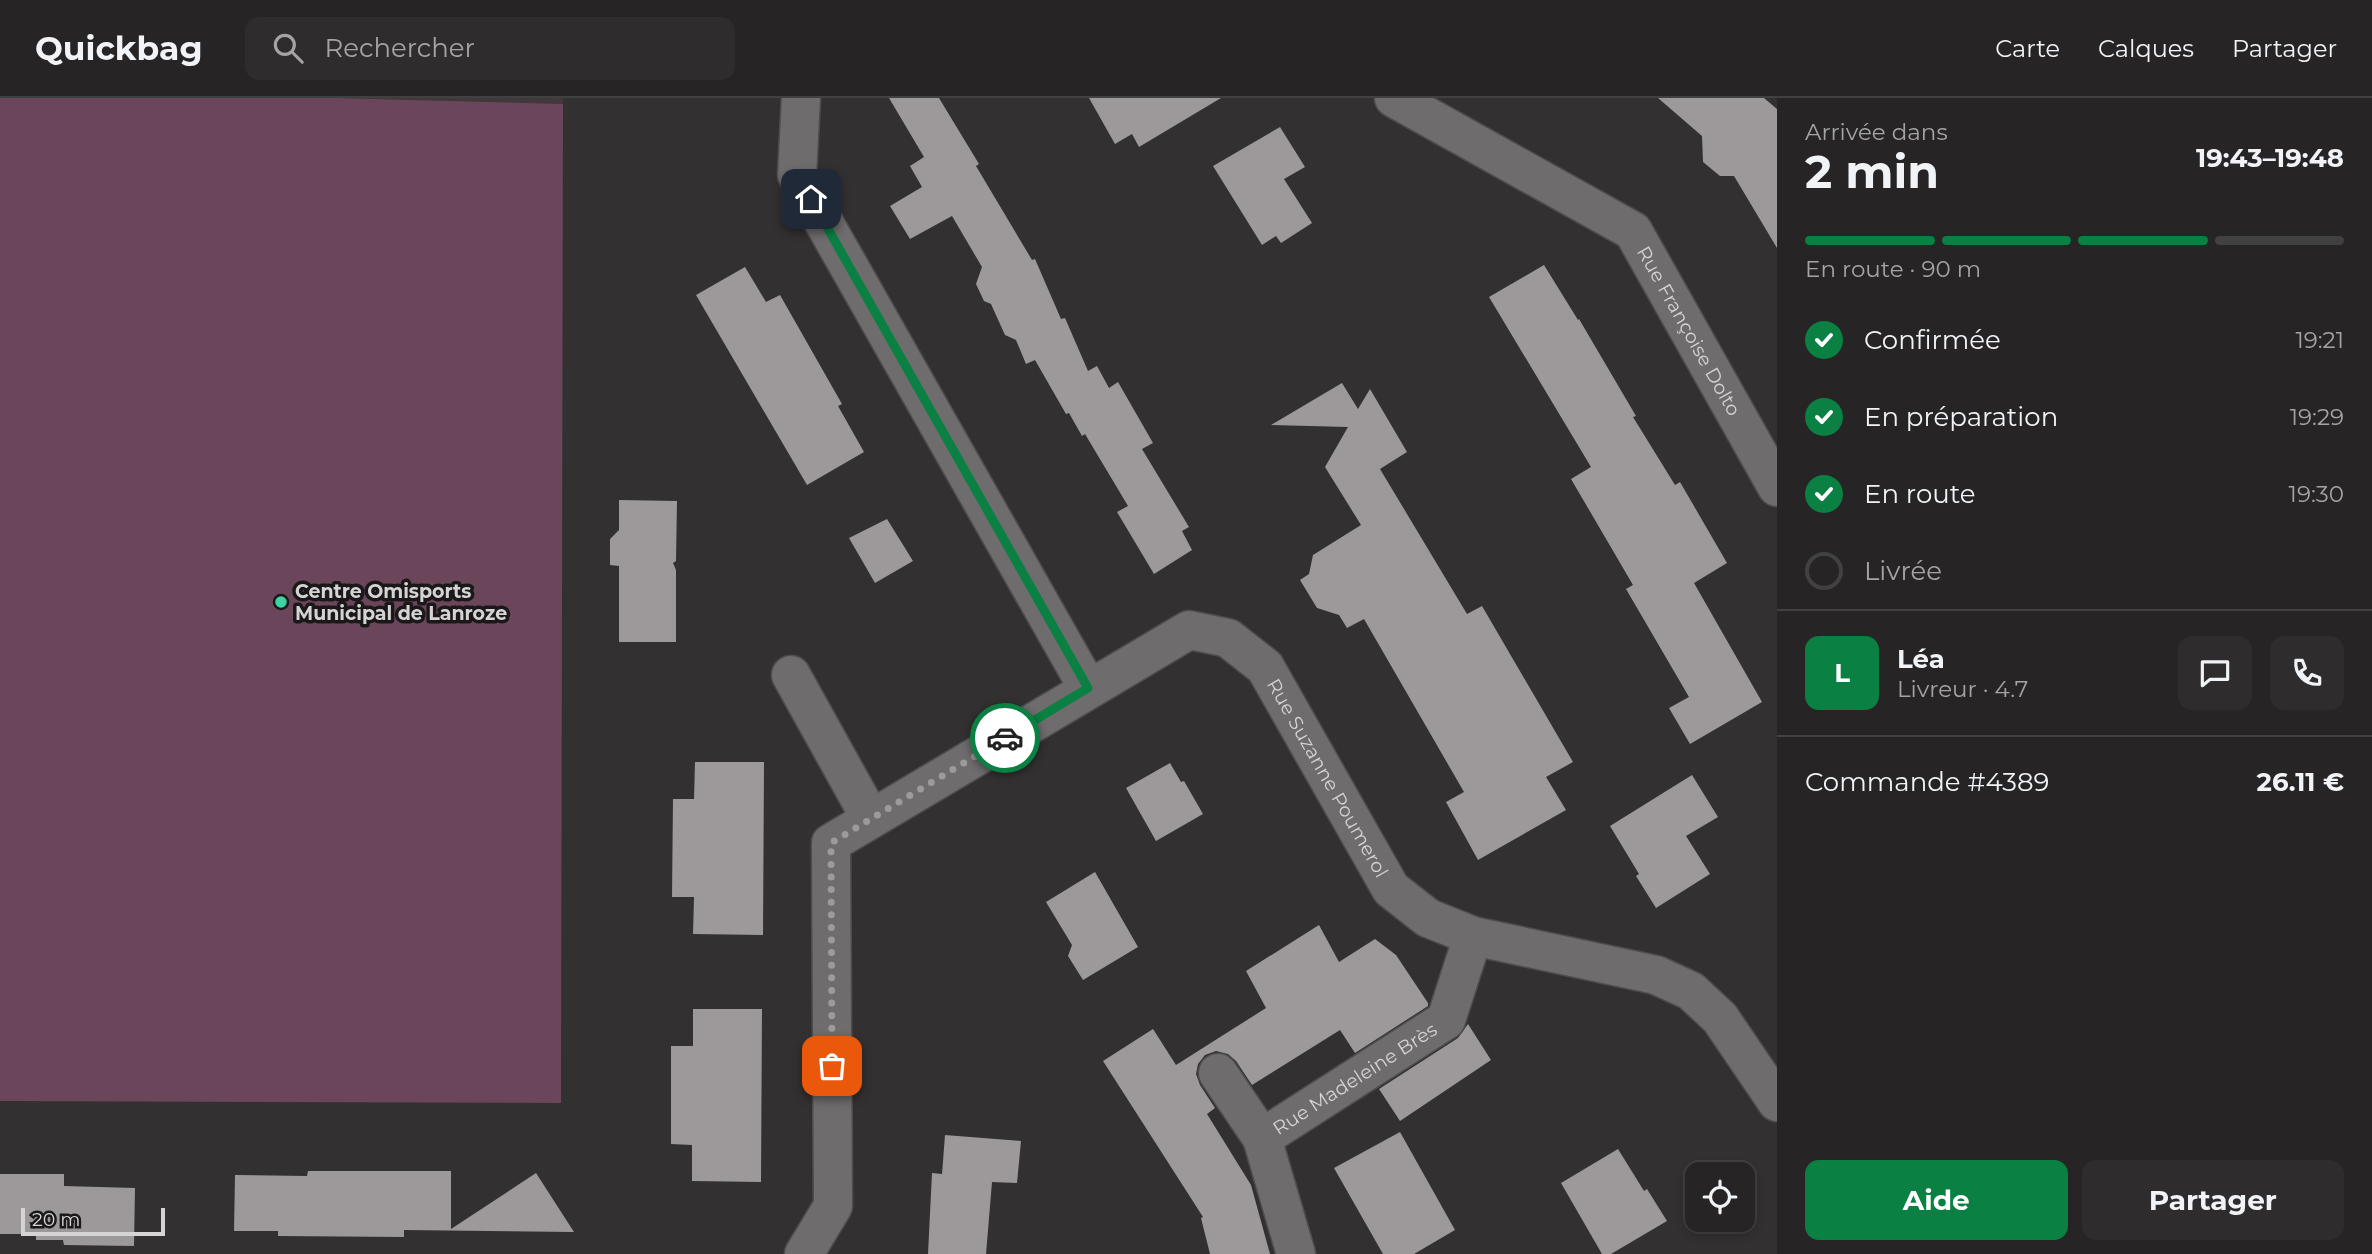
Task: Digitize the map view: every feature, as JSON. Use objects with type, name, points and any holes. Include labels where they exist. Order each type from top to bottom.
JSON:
[{"type":"street","points":[[801,98],[797,175],[1088,688]]},
{"type":"street","name":"Rue Françoise Dolto","points":[[1394,98],[1633,231],[1777,487]]},
{"type":"street","name":"Rue Suzanne Poumerol","points":[[804,1254],[833,1206],[831,843],[1189,630],[1228,638],[1265,667],[1391,889],[1428,918],[1473,936],[1656,975],[1691,991],[1720,1018],[1777,1102]]},
{"type":"street","points":[[790,675],[870,819]]},
{"type":"street","name":"Rue Madeleine Brès","points":[[1262,1138],[1446,1020],[1473,936]]},
{"type":"street","name":"Rue Madeleine Brès","points":[[1218,1073],[1262,1138],[1296,1254]]},
{"type":"shaded area","name":"Centre Omisports Municipal de Lanroze","points":[[0,98],[337,98],[563,104],[561,1103],[0,1101]]},
{"type":"shaded area","points":[[337,98],[563,98],[563,104]]},
{"type":"building","points":[[889,98],[939,98],[1032,260],[1035,259],[1061,319],[1065,318],[1088,371],[1097,366],[1109,388],[1118,382],[1153,443],[1142,449],[1189,527],[1182,531],[1192,550],[1154,574],[1117,512],[1128,506],[1085,434],[1082,436],[1069,413],[1066,414],[1035,360],[1026,364],[1016,340],[1005,335],[991,304],[984,301],[976,284],[982,267],[952,216],[910,239],[890,206],[922,187],[910,166],[924,157]]},
{"type":"building","points":[[1089,98],[1221,98],[1139,147],[1132,134],[1115,144]]},
{"type":"building","points":[[1658,98],[1764,98],[1777,109],[1777,248],[1734,176],[1720,176],[1703,162],[1702,136]]},
{"type":"building","points":[[1280,127],[1305,167],[1284,179],[1312,223],[1281,243],[1276,236],[1262,245],[1213,166]]},
{"type":"building","points":[[1544,265],[1636,416],[1633,417],[1675,485],[1680,482],[1727,563],[1694,583],[1762,702],[1690,744],[1669,708],[1689,697],[1626,589],[1633,585],[1571,479],[1591,467],[1489,297]]},
{"type":"building","points":[[745,267],[766,302],[780,295],[842,404],[838,406],[864,452],[807,485],[696,295]]},
{"type":"building","points":[[1342,383],[1358,409],[1370,389],[1407,452],[1380,469],[1467,614],[1482,606],[1573,762],[1546,777],[1566,810],[1478,860],[1446,802],[1464,792],[1364,619],[1347,628],[1339,615],[1317,608],[1300,580],[1309,574],[1313,555],[1361,525],[1325,467],[1348,427],[1271,425]]},
{"type":"building","points":[[619,500],[677,501],[676,561],[673,563],[676,570],[676,642],[619,642],[619,566],[610,565],[610,539],[619,530]]},
{"type":"building","points":[[887,519],[913,561],[875,583],[849,538]]},
{"type":"building","points":[[695,762],[764,762],[763,935],[693,934],[694,897],[672,897],[673,799],[694,799]]},
{"type":"building","points":[[1170,763],[1203,814],[1156,841],[1126,788]]},
{"type":"building","points":[[1692,775],[1718,817],[1686,836],[1710,874],[1656,908],[1610,826]]},
{"type":"building","points":[[1095,872],[1138,947],[1083,980],[1068,956],[1072,945],[1046,902]]},
{"type":"building","points":[[1319,925],[1339,962],[1375,939],[1396,955],[1428,1006],[1355,1053],[1340,1030],[1252,1085],[1228,1054],[1216,1051],[1205,1055],[1198,1064],[1196,1074],[1215,1108],[1207,1114],[1251,1185],[1270,1254],[1210,1254],[1201,1218],[1203,1217],[1103,1061],[1153,1029],[1176,1065],[1266,1008],[1246,971]]},
{"type":"building","points":[[693,1009],[762,1009],[761,1182],[692,1181],[692,1145],[671,1144],[671,1046],[693,1046]]},
{"type":"building","points":[[1468,1024],[1491,1060],[1400,1121],[1379,1089],[1458,1038]]},
{"type":"building","points":[[1400,1132],[1455,1230],[1414,1254],[1383,1254],[1334,1168]]},
{"type":"building","points":[[945,1135],[1021,1141],[1017,1183],[992,1182],[986,1254],[928,1254],[932,1173],[942,1174]]},
{"type":"building","points":[[1618,1149],[1644,1191],[1647,1189],[1667,1221],[1611,1254],[1602,1254],[1561,1183]]},
{"type":"building","points":[[308,1171],[451,1171],[451,1229],[536,1173],[574,1232],[404,1230],[404,1237],[278,1236],[278,1231],[234,1231],[235,1175],[307,1176]]},
{"type":"building","points":[[0,1174],[64,1174],[64,1186],[135,1188],[134,1246],[64,1245],[63,1240],[36,1240],[36,1234],[0,1234]]},
{"type":"way so far","points":[[832,1066],[831,843],[1005,738]]},
{"type":"place","name":"Centre Omisports Municipal de Lanroze","points":[[281,602]]},
{"type":"route","points":[[811,199],[1088,688],[1005,738]]}]
